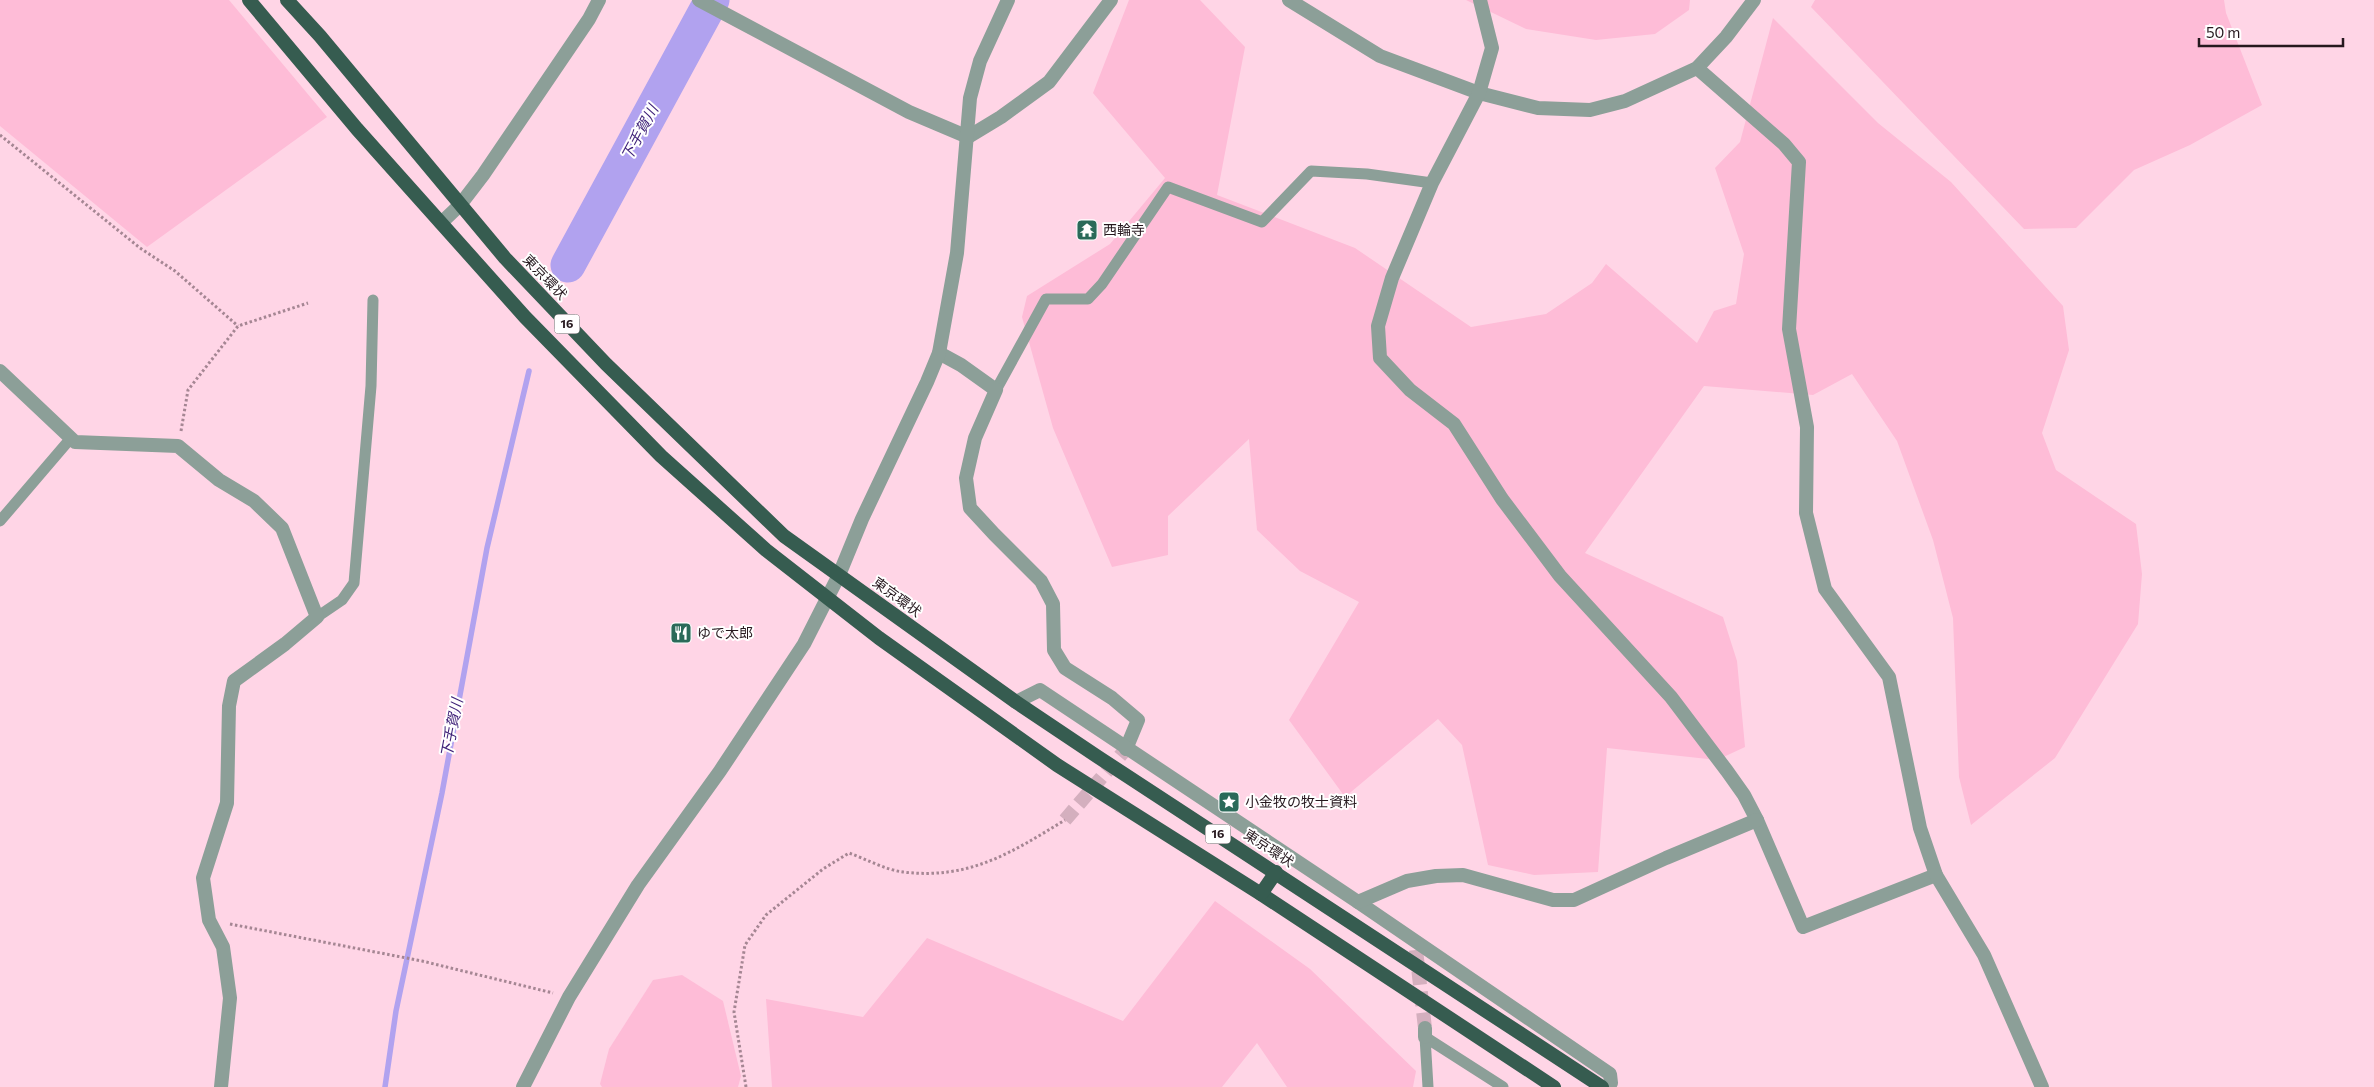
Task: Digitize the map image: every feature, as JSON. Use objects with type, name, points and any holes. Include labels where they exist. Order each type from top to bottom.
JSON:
[{"type":"highway","name":"16","points":[[249,0],[357,129],[524,317],[661,456],[766,550],[879,638],[1057,765],[1261,894],[1554,1087]]},
{"type":"highway","name":"東京環状","points":[[287,0],[320,36],[505,258],[606,364],[784,536],[1016,702],[1602,1087]]},
{"type":"highway","points":[[1261,894],[1276,872]]},
{"type":"street","points":[[441,223],[460,205],[483,176],[589,19],[599,0]]},
{"type":"street","points":[[699,0],[909,112],[968,137]]},
{"type":"street","points":[[523,1087],[569,997],[638,885],[720,770],[804,644],[839,575],[862,519],[939,353],[958,253],[970,98],[980,61],[1008,0]]},
{"type":"street","points":[[968,137],[1001,117],[1049,82],[1111,0]]},
{"type":"street","points":[[1289,0],[1380,56],[1479,93],[1538,108],[1590,110],[1625,101],[1697,68],[1726,37],[1754,0]]},
{"type":"street","points":[[1480,0],[1492,48],[1479,93],[1432,183],[1392,278],[1378,326],[1380,358],[1410,390],[1454,424],[1502,499],[1560,576],[1671,697],[1740,789],[1757,820],[1803,926],[1936,874]]},
{"type":"street","points":[[1697,68],[1784,144],[1799,162],[1789,329],[1807,426],[1806,513],[1825,589],[1889,677],[1920,828],[1936,874],[1984,955],[2042,1087]]},
{"type":"street","points":[[939,353],[961,365],[996,390],[975,438],[966,478],[970,508],[1041,581],[1053,604],[1054,650],[1065,668],[1112,698],[1138,720],[1126,749]]},
{"type":"street","points":[[0,371],[75,442],[178,446],[219,480],[254,501],[282,528],[317,617],[285,644],[234,680],[229,706],[227,803],[203,878],[209,920],[222,947],[230,998],[221,1087]]},
{"type":"street","points":[[1016,702],[1040,690],[1358,902],[1416,946],[1610,1074],[1611,1082],[1608,1087]]},
{"type":"street","points":[[1358,902],[1407,881],[1445,876],[1463,876],[1553,900],[1574,900],[1666,858],[1757,820]]},
{"type":"lane","points":[[996,390],[1046,299],[1088,299],[1102,284],[1168,187],[1262,222],[1311,171],[1367,174],[1432,183]]},
{"type":"lane","points":[[317,617],[342,600],[354,583],[371,386],[373,300]]},
{"type":"lane","points":[[0,521],[71,438]]},
{"type":"lane","points":[[1428,1087],[1425,1032],[1503,1087]]},
{"type":"path","points":[[0,135],[140,248],[176,272],[238,326]]},
{"type":"path","points":[[178,446],[188,390],[238,326],[308,303]]},
{"type":"path","points":[[746,1087],[734,1012],[745,945],[766,915],[823,869],[849,853],[902,872],[952,873],[998,858],[1064,820]]},
{"type":"path","points":[[209,920],[422,961],[569,997]]},
{"type":"shaded area","points":[[0,0],[229,0],[327,117],[147,247],[0,126]]},
{"type":"shaded area","points":[[1129,0],[1200,0],[1245,47],[1217,195],[1355,248],[1471,327],[1546,314],[1592,283],[1606,264],[1697,343],[1714,311],[1736,304],[1744,254],[1715,168],[1740,142],[1773,18],[1878,123],[1951,182],[2063,306],[2069,350],[2042,433],[2056,470],[2136,524],[2142,574],[2138,624],[2055,758],[1971,825],[1959,777],[1953,618],[1933,540],[1897,441],[1852,374],[1813,395],[1704,386],[1585,553],[1723,617],[1737,661],[1745,747],[1717,760],[1607,748],[1598,872],[1534,875],[1488,865],[1462,745],[1438,719],[1345,797],[1289,720],[1359,602],[1300,571],[1257,530],[1249,439],[1168,516],[1168,555],[1112,567],[1053,428],[1022,317],[1027,296],[1110,244],[1165,178],[1093,93]]},
{"type":"shaded area","points":[[1466,0],[1690,0],[1689,10],[1655,34],[1596,40],[1526,29]]},
{"type":"shaded area","points":[[1815,0],[2224,0],[2226,13],[2262,105],[2190,145],[2134,170],[2076,228],[2024,229],[1811,7]]},
{"type":"shaded area","points":[[1215,901],[1310,969],[1416,1071],[1413,1087],[1287,1087],[1257,1043],[1222,1087],[772,1087],[766,999],[863,1017],[927,938],[1123,1021]]},
{"type":"shaded area","points":[[682,975],[723,1001],[741,1076],[738,1087],[602,1087],[600,1084],[609,1049],[653,980]]},
{"type":"waterway","name":"下手賀川","points":[[568,265],[712,0]]},
{"type":"waterway","name":"下手賀川","points":[[385,1087],[396,1011],[442,793],[487,548],[529,371]]},
{"type":"tunnel","points":[[1065,820],[1126,749]]},
{"type":"tunnel","points":[[1416,950],[1425,1028]]},
{"type":"place","name":"西輪寺","points":[[1087,230]]},
{"type":"place","name":"ゆで太郎","points":[[681,633]]},
{"type":"place","name":"小金牧の牧士資料","points":[[1229,802]]}]
